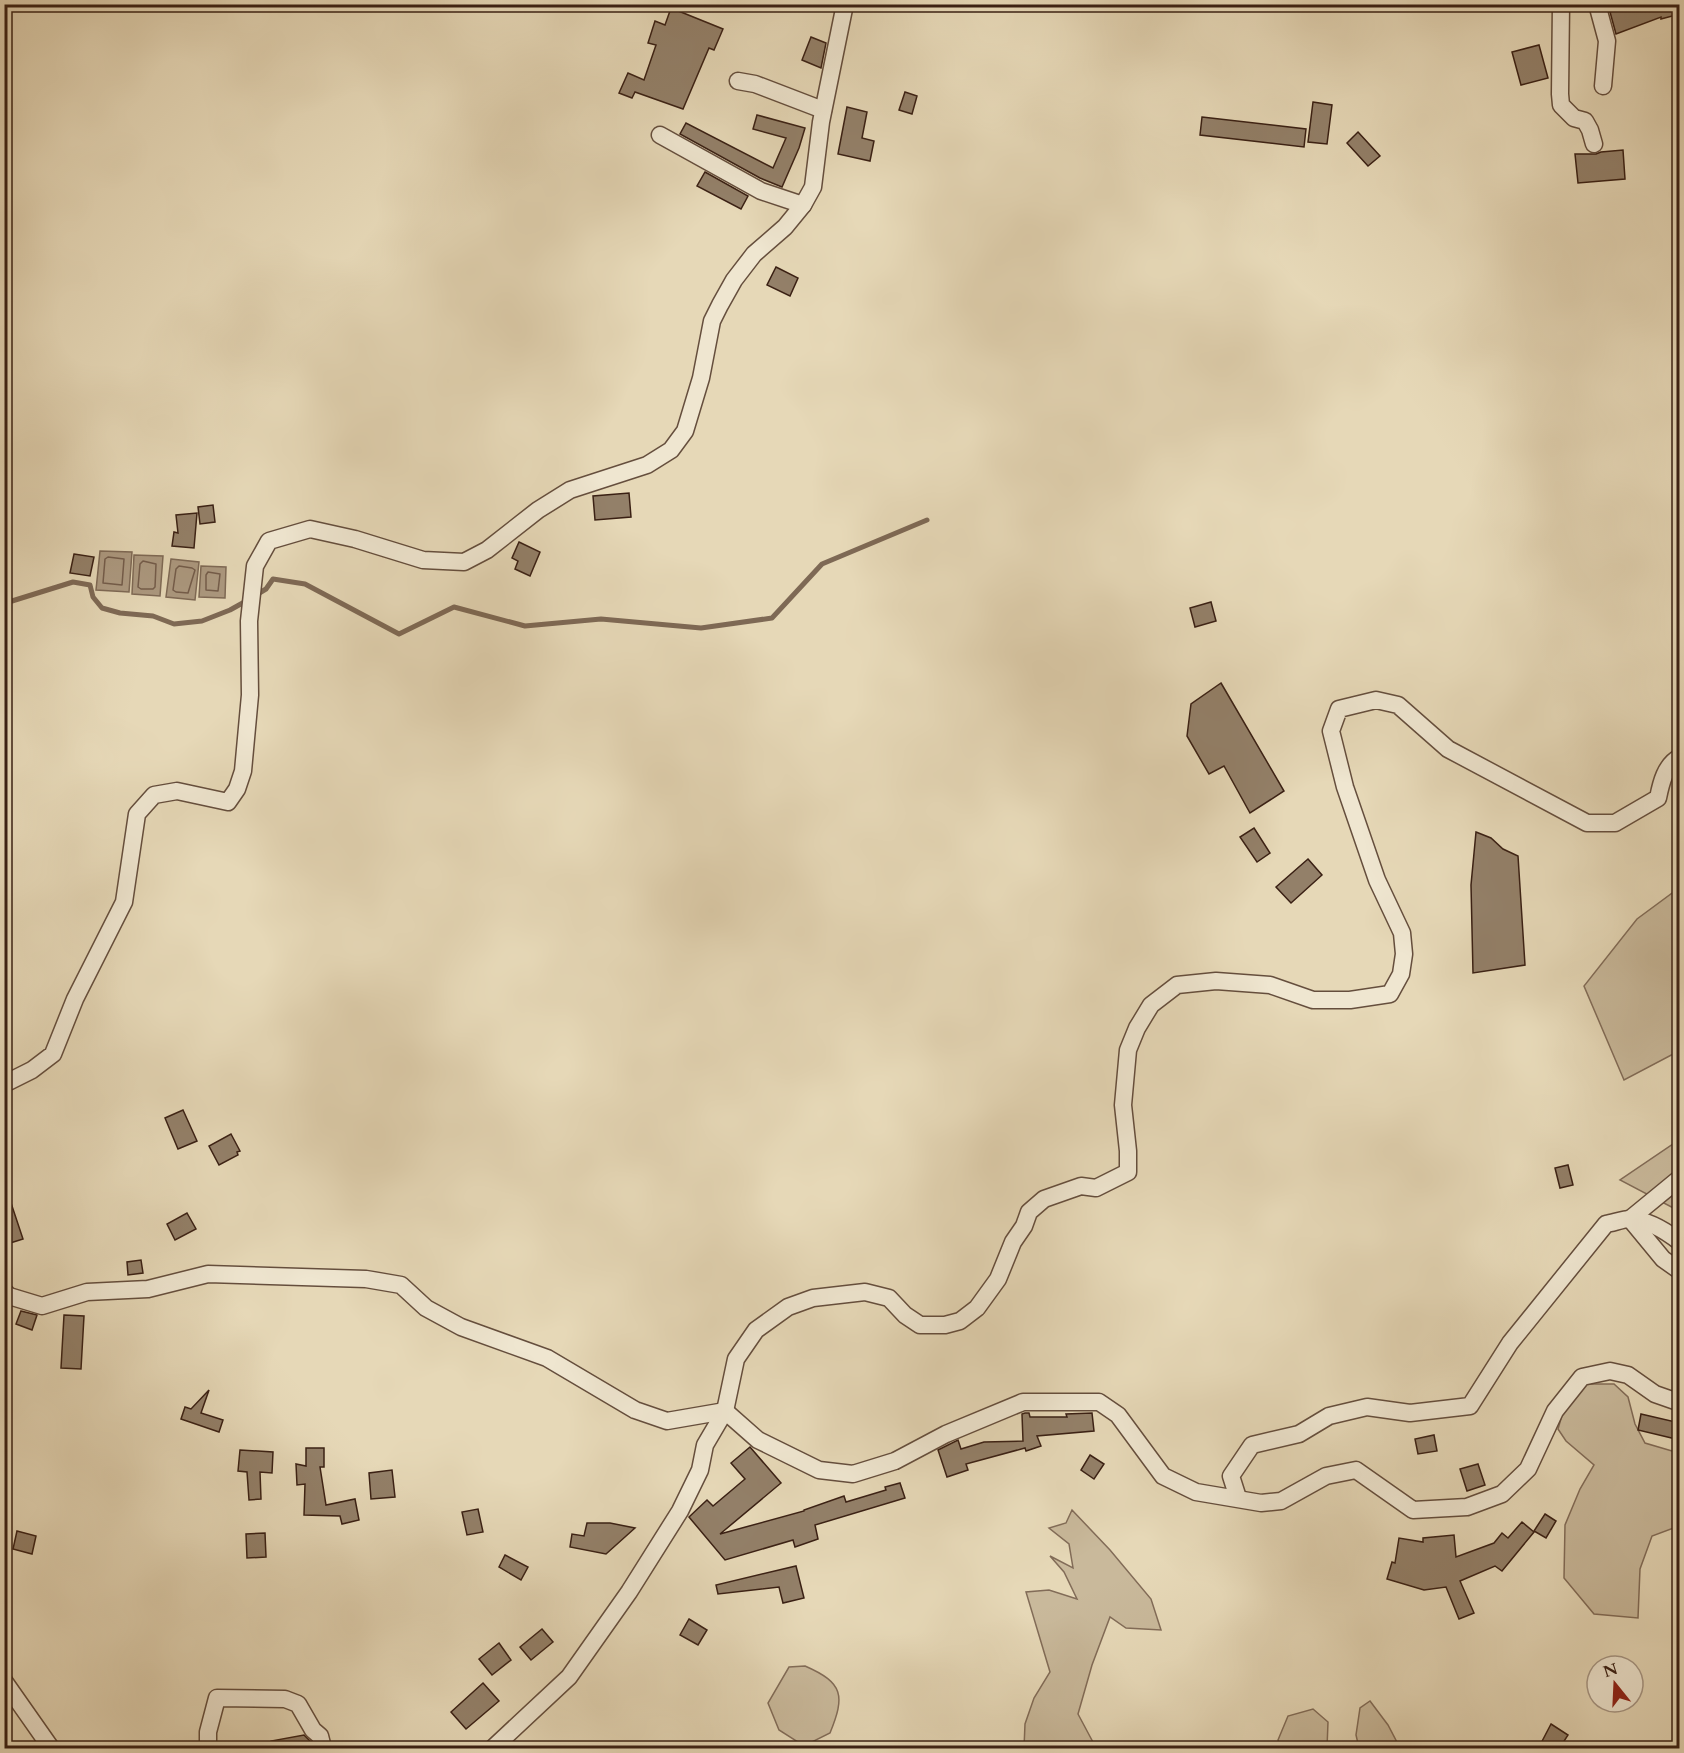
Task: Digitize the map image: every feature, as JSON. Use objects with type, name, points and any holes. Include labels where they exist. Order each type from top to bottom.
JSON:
[{"type":"street","points":[[4,1084],[32,1070],[52,1054],[75,999],[124,902],[137,814],[154,795],[177,791],[228,802],[237,789],[243,771],[250,695],[249,621],[255,566],[269,541],[310,529],[355,539],[423,560],[464,562],[487,550],[530,516],[570,490],[647,465],[671,450],[685,431],[700,378],[712,321],[720,305],[734,280],[754,254],[785,227],[803,206],[813,187],[823,110],[845,4]]},
{"type":"street","points":[[1562,4],[1561,105],[1574,118],[1585,121],[1594,144]]},
{"type":"street","points":[[1597,4],[1607,41],[1603,86]]},
{"type":"street","points":[[738,81],[755,84],[823,110]]},
{"type":"street","points":[[660,135],[761,191],[803,206]]},
{"type":"street","points":[[493,1749],[569,1677],[680,1511],[700,1470],[705,1445],[725,1411],[736,1359],[756,1330],[788,1307],[813,1298],[864,1292],[889,1298],[905,1315],[920,1324],[945,1325],[960,1321],[977,1308],[998,1279],[1013,1242],[1024,1226],[1029,1212],[1036,1205],[1044,1199],[1081,1186],[1096,1188],[1128,1172],[1123,1105],[1128,1050],[1151,1005],[1177,985],[1216,981],[1270,985],[1313,1000],[1350,1000],[1390,994],[1401,974],[1404,954],[1402,933],[1377,880],[1346,787],[1331,731],[1339,709],[1376,700],[1398,705],[1448,749],[1587,823],[1615,823],[1658,798],[1662,779],[1675,759],[1680,757]]},
{"type":"street","points":[[1238,1498],[1232,1476],[1252,1445],[1299,1434],[1329,1416],[1367,1407],[1410,1413],[1470,1406],[1510,1343],[1606,1224],[1630,1219],[1680,1178]]},
{"type":"street","points":[[1630,1219],[1660,1229],[1680,1242]]},
{"type":"street","points":[[1630,1219],[1663,1259],[1680,1271]]},
{"type":"street","points":[[4,1291],[9,1296],[42,1306],[87,1292],[148,1289],[208,1274],[366,1279],[401,1285],[426,1308],[461,1327],[547,1358],[635,1410],[667,1421],[725,1411]]},
{"type":"street","points":[[725,1411],[758,1440],[819,1470],[853,1474],[896,1461],[946,1434],[1023,1402],[1099,1402],[1118,1415],[1163,1476],[1196,1492],[1261,1503],[1281,1501],[1326,1476],[1356,1470],[1413,1510],[1467,1507],[1502,1494],[1528,1469],[1555,1411],[1582,1377],[1610,1371],[1628,1375],[1655,1394],[1678,1401]]},
{"type":"street","points":[[4,1681],[51,1749]]},
{"type":"street","points":[[208,1749],[208,1732],[217,1698],[285,1699],[298,1704],[313,1730],[320,1736],[323,1749]]},
{"type":"shaded area","points":[[1679,888],[1679,1051],[1624,1080],[1584,986],[1637,919]]},
{"type":"shaded area","points":[[1679,1140],[1679,1211],[1620,1180]]},
{"type":"shaded area","points":[[1582,1384],[1614,1384],[1628,1397],[1635,1424],[1645,1443],[1679,1453],[1679,1526],[1652,1536],[1640,1569],[1638,1618],[1594,1614],[1564,1578],[1565,1525],[1580,1489],[1594,1465],[1566,1441],[1558,1429],[1567,1398]]},
{"type":"shaded area","points":[[1072,1510],[1110,1550],[1151,1599],[1161,1630],[1126,1628],[1110,1617],[1092,1665],[1078,1714],[1094,1744],[1102,1748],[1024,1748],[1025,1724],[1034,1698],[1050,1672],[1026,1592],[1049,1590],[1077,1599],[1064,1572],[1050,1556],[1073,1568],[1069,1544],[1049,1528],[1066,1523]]},
{"type":"shaded area","points":[[805,1666],[818,1672],[834,1685],[839,1700],[830,1733],[804,1746],[779,1730],[768,1703],[789,1667]]},
{"type":"shaded area","points":[[1370,1701],[1388,1725],[1400,1748],[1359,1748],[1356,1735],[1360,1708]]},
{"type":"shaded area","points":[[1313,1709],[1328,1722],[1327,1748],[1281,1748],[1278,1740],[1288,1716]]},
{"type":"water","points":[[100,551],[132,552],[129,592],[96,590]]},
{"type":"water","points":[[134,555],[163,556],[160,596],[132,594]]},
{"type":"water","points":[[171,559],[199,562],[195,600],[166,597]]},
{"type":"water","points":[[201,566],[226,567],[225,598],[199,597]]},
{"type":"building","points":[[1628,4],[1680,4],[1680,14],[1661,19],[1661,17],[1616,34],[1610,12]]},
{"type":"building","points":[[671,8],[723,29],[714,50],[709,48],[683,109],[635,92],[632,98],[619,93],[628,73],[644,80],[656,45],[648,43],[655,21],[665,25]]},
{"type":"building","points":[[811,37],[826,43],[821,68],[802,60]]},
{"type":"building","points":[[1539,45],[1548,78],[1521,85],[1512,52]]},
{"type":"building","points":[[905,92],[917,96],[912,114],[899,110]]},
{"type":"building","points":[[1313,102],[1332,105],[1327,144],[1308,142]]},
{"type":"building","points":[[847,107],[867,112],[862,138],[874,141],[870,161],[838,154]]},
{"type":"building","points":[[757,115],[805,128],[782,187],[760,178],[680,134],[686,123],[773,168],[786,138],[753,129]]},
{"type":"building","points":[[1202,117],[1306,129],[1304,147],[1200,135]]},
{"type":"building","points":[[1358,132],[1380,156],[1368,166],[1347,143]]},
{"type":"building","points":[[1623,150],[1625,179],[1578,183],[1575,154]]},
{"type":"building","points":[[705,172],[748,196],[741,209],[697,186]]},
{"type":"building","points":[[776,267],[798,278],[790,296],[767,285]]},
{"type":"building","points":[[629,493],[631,517],[595,520],[593,496]]},
{"type":"building","points":[[213,505],[215,522],[200,524],[198,507]]},
{"type":"building","points":[[197,513],[194,548],[172,546],[174,532],[178,533],[176,515]]},
{"type":"building","points":[[519,542],[540,552],[530,576],[515,569],[518,561],[512,558]]},
{"type":"building","points":[[74,554],[94,557],[90,576],[70,573]]},
{"type":"building","points":[[1211,602],[1216,621],[1195,627],[1190,608]]},
{"type":"building","points":[[1221,683],[1284,791],[1250,813],[1224,766],[1209,774],[1187,736],[1191,704]]},
{"type":"building","points":[[1254,828],[1270,853],[1257,862],[1240,837]]},
{"type":"building","points":[[1476,832],[1491,838],[1503,849],[1518,856],[1525,965],[1473,973],[1471,885]]},
{"type":"building","points":[[1308,859],[1322,875],[1291,903],[1276,887]]},
{"type":"building","points":[[183,1110],[197,1141],[178,1149],[165,1118]]},
{"type":"building","points":[[231,1134],[240,1151],[237,1152],[238,1155],[219,1165],[209,1146]]},
{"type":"building","points":[[1568,1165],[1573,1185],[1560,1188],[1555,1168]]},
{"type":"building","points":[[7,1191],[23,1239],[4,1245],[4,1192]]},
{"type":"building","points":[[187,1213],[196,1229],[175,1240],[167,1224]]},
{"type":"building","points":[[141,1260],[143,1273],[128,1275],[127,1262]]},
{"type":"building","points":[[21,1311],[37,1315],[32,1330],[16,1324]]},
{"type":"building","points":[[64,1315],[84,1316],[81,1369],[61,1368]]},
{"type":"building","points":[[209,1390],[201,1413],[223,1420],[219,1432],[181,1419],[185,1407],[191,1409]]},
{"type":"building","points":[[1029,1413],[1030,1417],[1067,1417],[1066,1414],[1092,1413],[1094,1431],[1037,1436],[1041,1446],[966,1464],[968,1470],[947,1477],[938,1450],[958,1440],[961,1449],[984,1442],[1023,1441],[1022,1414]]},
{"type":"building","points":[[1641,1414],[1680,1423],[1680,1440],[1638,1430]]},
{"type":"building","points":[[1434,1435],[1437,1451],[1418,1454],[1415,1439]]},
{"type":"building","points":[[750,1447],[781,1483],[720,1534],[804,1511],[844,1496],[846,1502],[886,1490],[885,1487],[900,1483],[905,1498],[815,1525],[818,1539],[795,1547],[793,1540],[725,1560],[689,1517],[707,1500],[713,1506],[745,1479],[731,1463]]},
{"type":"building","points":[[306,1448],[324,1448],[324,1467],[320,1467],[326,1505],[355,1499],[359,1520],[342,1524],[340,1516],[304,1515],[305,1484],[297,1485],[296,1464],[306,1466]]},
{"type":"building","points":[[240,1450],[273,1452],[272,1473],[260,1472],[261,1499],[249,1500],[247,1472],[238,1471]]},
{"type":"building","points":[[1090,1455],[1104,1464],[1094,1479],[1081,1470]]},
{"type":"building","points":[[1478,1464],[1485,1485],[1467,1491],[1460,1469]]},
{"type":"building","points":[[392,1470],[395,1497],[371,1499],[369,1473]]},
{"type":"building","points":[[478,1509],[483,1532],[467,1535],[462,1512]]},
{"type":"building","points":[[1545,1514],[1556,1521],[1546,1538],[1534,1531]]},
{"type":"building","points":[[1522,1522],[1534,1532],[1502,1571],[1495,1566],[1460,1581],[1474,1613],[1459,1619],[1446,1587],[1424,1590],[1387,1579],[1392,1562],[1395,1563],[1399,1538],[1423,1542],[1423,1538],[1454,1535],[1456,1557],[1494,1543],[1502,1533],[1508,1538]]},
{"type":"building","points":[[587,1523],[610,1523],[635,1528],[606,1554],[570,1547],[572,1534],[584,1536]]},
{"type":"building","points":[[17,1531],[36,1536],[32,1554],[13,1549]]},
{"type":"building","points":[[265,1533],[266,1557],[247,1558],[246,1534]]},
{"type":"building","points":[[505,1555],[528,1567],[521,1580],[499,1567]]},
{"type":"building","points":[[796,1566],[804,1598],[783,1603],[779,1587],[718,1594],[716,1585]]},
{"type":"building","points":[[689,1619],[707,1630],[698,1645],[680,1635]]},
{"type":"building","points":[[542,1629],[553,1642],[531,1660],[520,1647]]},
{"type":"building","points":[[499,1643],[511,1660],[492,1675],[479,1659]]},
{"type":"building","points":[[483,1683],[499,1701],[466,1729],[451,1712]]},
{"type":"building","points":[[1551,1724],[1568,1735],[1559,1749],[1538,1749]]},
{"type":"building","points":[[304,1735],[311,1742],[312,1749],[272,1749],[271,1741]]},
{"type":"waterway","points":[[256,595],[266,589],[273,579],[305,584],[399,634],[454,607],[525,626],[601,619],[701,628],[772,618],[822,564],[927,520]]},
{"type":"waterway","points":[[4,600],[12,601],[73,582],[90,585],[93,597],[102,608],[120,613],[153,616],[174,624],[202,621],[248,600]]}]
